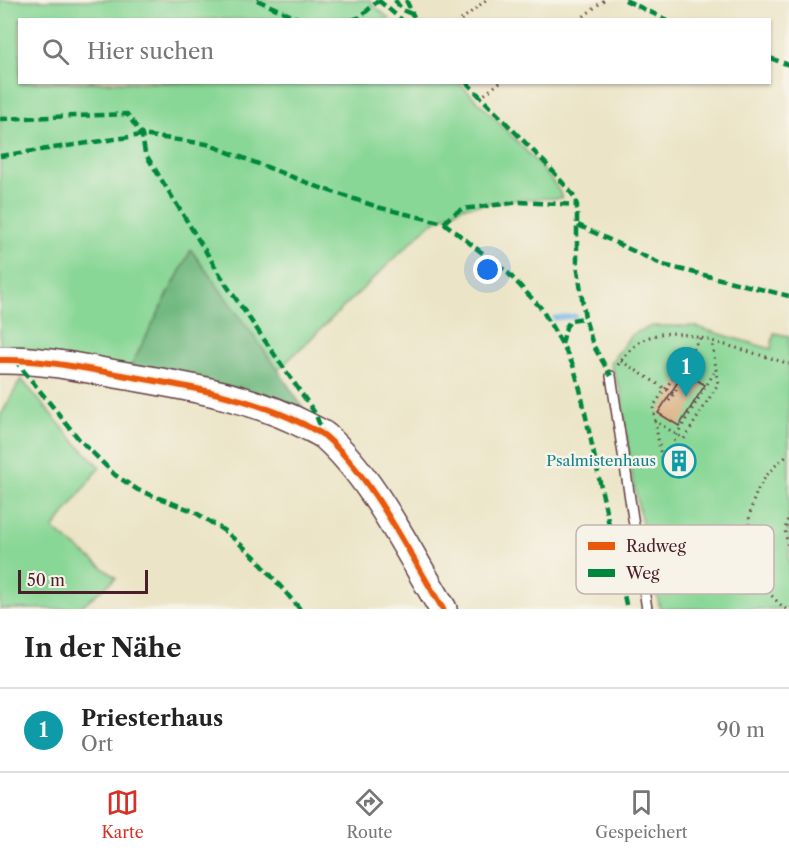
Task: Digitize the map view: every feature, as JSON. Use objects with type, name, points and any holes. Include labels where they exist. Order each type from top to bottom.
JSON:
[{"type":"street","points":[[0,360],[33,361],[94,370],[164,382],[244,400],[286,416],[324,435],[352,466],[380,504],[443,609]]},
{"type":"lane","points":[[611,376],[634,525]]},
{"type":"lane","points":[[645,594],[647,609]]},
{"type":"path","points":[[464,18],[486,0]]},
{"type":"path","points":[[582,18],[604,0]]},
{"type":"path","points":[[480,98],[498,84]]},
{"type":"path","points":[[611,376],[632,347],[660,333],[682,333],[789,364]]},
{"type":"path","points":[[700,338],[653,407],[662,462],[668,464],[684,420],[715,371]]},
{"type":"path","points":[[655,421],[684,439],[718,384],[712,341]]},
{"type":"path","points":[[621,361],[675,395]]},
{"type":"path","points":[[669,401],[675,395],[678,387]]},
{"type":"path","points":[[747,525],[760,485],[771,469],[789,455]]},
{"type":"path","points":[[789,514],[785,530],[789,552]]},
{"type":"path","points":[[771,594],[786,609]]},
{"type":"green space","points":[[0,0],[370,0],[389,18],[18,18],[18,84],[461,84],[533,159],[557,188],[562,198],[520,199],[462,207],[429,225],[278,370],[191,250],[129,370],[0,349]]},
{"type":"green space","points":[[191,250],[278,370],[307,414],[129,370]]},
{"type":"green space","points":[[652,326],[693,326],[771,349],[774,333],[789,336],[789,609],[660,609],[657,594],[774,594],[774,525],[642,525],[632,476],[621,392],[610,363],[631,335]]},
{"type":"green space","points":[[21,379],[75,442],[100,467],[53,529],[116,578],[78,609],[0,609],[0,417]]},
{"type":"building","points":[[684,372],[705,385],[679,426],[658,413]]},
{"type":"building","name":"Psalmistenhaus","points":[[676,445],[690,450],[682,475],[668,471]]},
{"type":"waterway","points":[[555,318],[575,316]]},
{"type":"marked path","points":[[257,0],[298,18]]},
{"type":"marked path","points":[[378,0],[400,18]]},
{"type":"marked path","points":[[395,0],[402,10],[412,14]]},
{"type":"marked path","points":[[406,0],[414,17]]},
{"type":"marked path","points":[[625,0],[663,18]]},
{"type":"marked path","points":[[357,18],[378,1]]},
{"type":"marked path","points":[[771,58],[789,65]]},
{"type":"marked path","points":[[468,84],[551,169],[573,195],[577,205],[577,264],[585,318],[593,345],[611,376]]},
{"type":"marked path","points":[[0,119],[127,114],[142,135],[145,153],[227,286],[315,413],[324,435]]},
{"type":"marked path","points":[[0,156],[142,135],[207,144],[321,188],[381,208],[444,223],[508,273],[541,308],[562,344],[573,365],[580,389],[609,525]]},
{"type":"marked path","points":[[444,223],[462,209],[520,202],[577,205]]},
{"type":"marked path","points":[[578,225],[663,265],[789,296]]},
{"type":"marked path","points":[[562,344],[566,327],[571,320],[585,318]]},
{"type":"marked path","points":[[14,359],[78,438],[115,475],[138,490],[193,511],[226,532],[254,556],[300,609]]},
{"type":"marked path","points":[[624,594],[627,609]]},
{"type":"cycle path","points":[[0,360],[61,364],[216,393],[262,406],[321,433],[343,454],[375,495],[443,609]]},
{"type":"place","name":"Priesterhaus","points":[[686,397]]},
{"type":"place","name":"Psalmistenhaus","points":[[679,461]]}]
